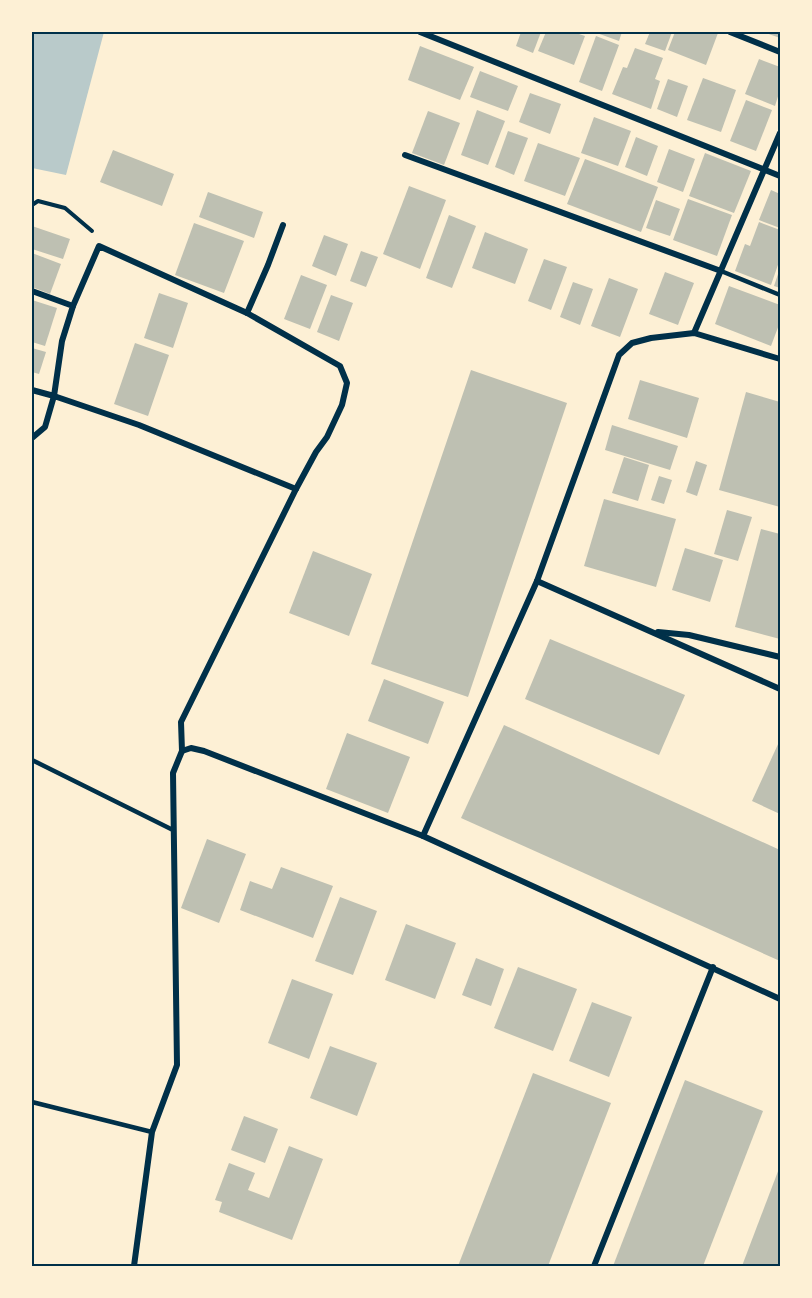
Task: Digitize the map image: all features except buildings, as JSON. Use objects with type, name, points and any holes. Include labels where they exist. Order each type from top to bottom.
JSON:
[{"type":"street","points":[[420,32],[780,176]]},
{"type":"street","points":[[730,32],[780,52]]},
{"type":"street","points":[[694,333],[780,133]]},
{"type":"street","points":[[405,155],[721,271]]},
{"type":"street","points":[[247,313],[283,225]]},
{"type":"street","points":[[32,438],[45,427],[54,396],[62,340],[73,306],[99,246],[247,313],[340,366],[347,383],[342,405],[327,437],[296,489],[181,722],[182,751],[173,773],[177,1065],[152,1131],[134,1266]]},
{"type":"street","points":[[32,291],[73,306]]},
{"type":"street","points":[[423,836],[537,581],[620,354],[632,343],[651,338],[694,333],[780,359]]},
{"type":"street","points":[[32,390],[139,424],[296,489]]},
{"type":"street","points":[[537,581],[780,688]]},
{"type":"street","points":[[651,632],[690,635],[780,657]]},
{"type":"street","points":[[182,751],[191,748],[204,751],[423,836],[780,999]]},
{"type":"street","points":[[594,1266],[713,968]]},
{"type":"lane","points":[[721,271],[780,295]]},
{"type":"lane","points":[[32,760],[173,830]]},
{"type":"lane","points":[[32,1102],[152,1131]]},
{"type":"path","points":[[32,205],[38,201],[65,208],[98,237],[101,242],[99,246]]},
{"type":"shaded area","points":[[32,32],[104,32],[66,175],[32,168]]}]
